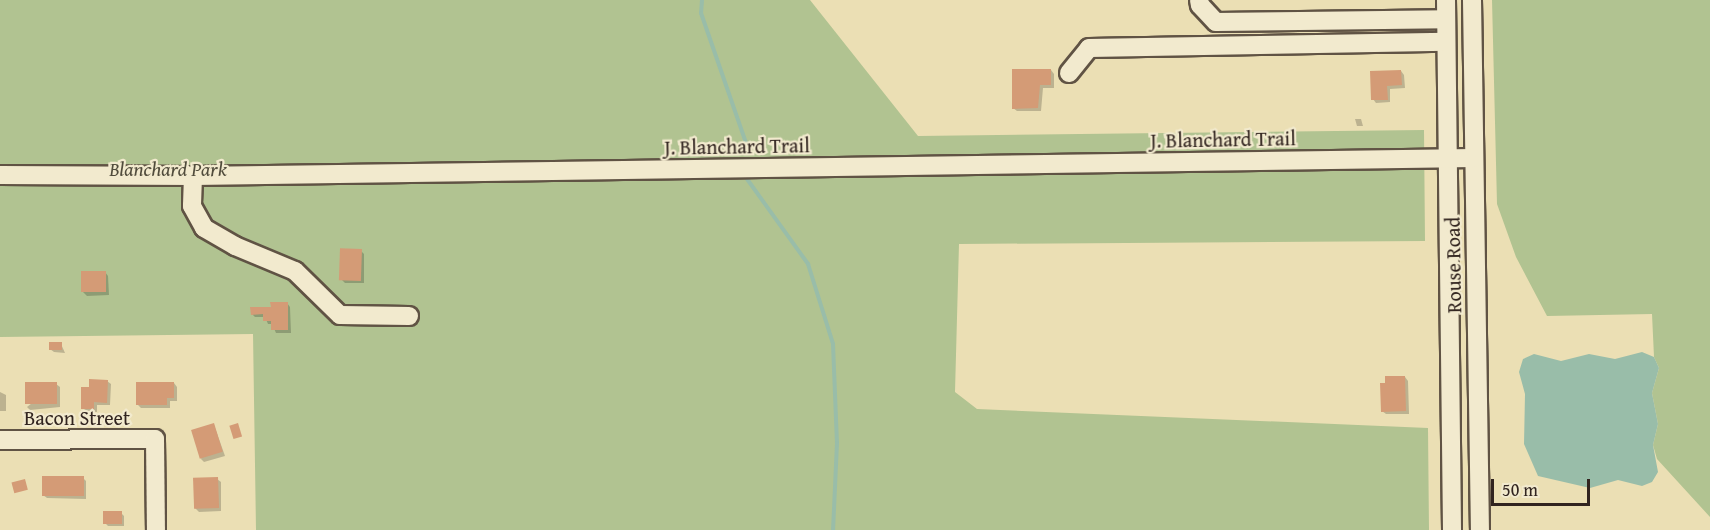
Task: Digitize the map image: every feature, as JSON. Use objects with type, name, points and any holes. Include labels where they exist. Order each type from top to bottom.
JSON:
[{"type":"street","points":[[1199,0],[1200,5],[1216,22],[1446,20]]},
{"type":"street","name":"Rouse Road","points":[[1446,0],[1452,530]]},
{"type":"street","name":"Rouse Road","points":[[1472,0],[1480,530]]},
{"type":"street","points":[[1069,73],[1089,48],[1446,42]]},
{"type":"street","name":"J. Blanchard Trail","points":[[0,175],[193,176],[1474,158]]},
{"type":"street","points":[[193,176],[192,206],[204,228],[235,246],[295,271],[340,315],[409,316]]},
{"type":"street","name":"Bacon Street","points":[[0,440],[155,439],[156,530]]},
{"type":"green space","name":"Blanchard Park","points":[[0,0],[810,0],[918,136],[1424,130],[1425,241],[959,244],[955,392],[977,409],[1428,428],[1429,530],[256,530],[253,334],[0,337]]},
{"type":"green space","points":[[1492,0],[1710,0],[1710,517],[1657,459],[1653,445],[1658,424],[1652,393],[1659,368],[1654,357],[1652,314],[1547,316],[1516,257],[1497,204]]},
{"type":"shaded area","points":[[1642,352],[1654,357],[1659,368],[1652,393],[1658,424],[1653,445],[1658,472],[1652,482],[1642,486],[1618,480],[1590,488],[1538,476],[1524,444],[1525,394],[1519,372],[1523,359],[1534,354],[1561,361],[1589,354],[1615,359]]},
{"type":"building","points":[[1012,69],[1051,69],[1051,85],[1040,85],[1038,108],[1012,109]]},
{"type":"building","points":[[1401,70],[1402,85],[1387,86],[1388,100],[1371,100],[1370,71]]},
{"type":"building","points":[[340,248],[362,249],[361,281],[339,280]]},
{"type":"building","points":[[81,271],[106,271],[106,292],[81,292]]},
{"type":"building","points":[[270,302],[288,302],[288,330],[271,330],[271,321],[263,321],[263,314],[251,315],[250,307],[271,307]]},
{"type":"building","points":[[49,342],[62,342],[62,350],[49,350]]},
{"type":"building","points":[[1385,376],[1405,376],[1406,411],[1381,412],[1380,383],[1385,383]]},
{"type":"building","points":[[89,379],[108,380],[107,403],[94,402],[94,409],[81,409],[81,387],[89,387]]},
{"type":"building","points":[[25,382],[57,382],[57,404],[25,404]]},
{"type":"building","points":[[136,382],[174,382],[174,398],[167,398],[167,405],[136,405]]},
{"type":"building","points":[[214,423],[223,452],[200,459],[191,430]]},
{"type":"building","points":[[238,423],[242,436],[233,439],[229,426]]},
{"type":"building","points":[[42,476],[84,476],[84,496],[42,496]]},
{"type":"building","points":[[218,477],[219,508],[194,509],[193,478]]},
{"type":"building","points":[[25,479],[28,490],[14,493],[11,483]]},
{"type":"building","points":[[103,511],[122,511],[122,524],[103,524]]},
{"type":"waterway","points":[[702,0],[701,13],[746,143]]},
{"type":"waterway","points":[[747,179],[808,264],[833,344],[837,443],[833,530]]}]
